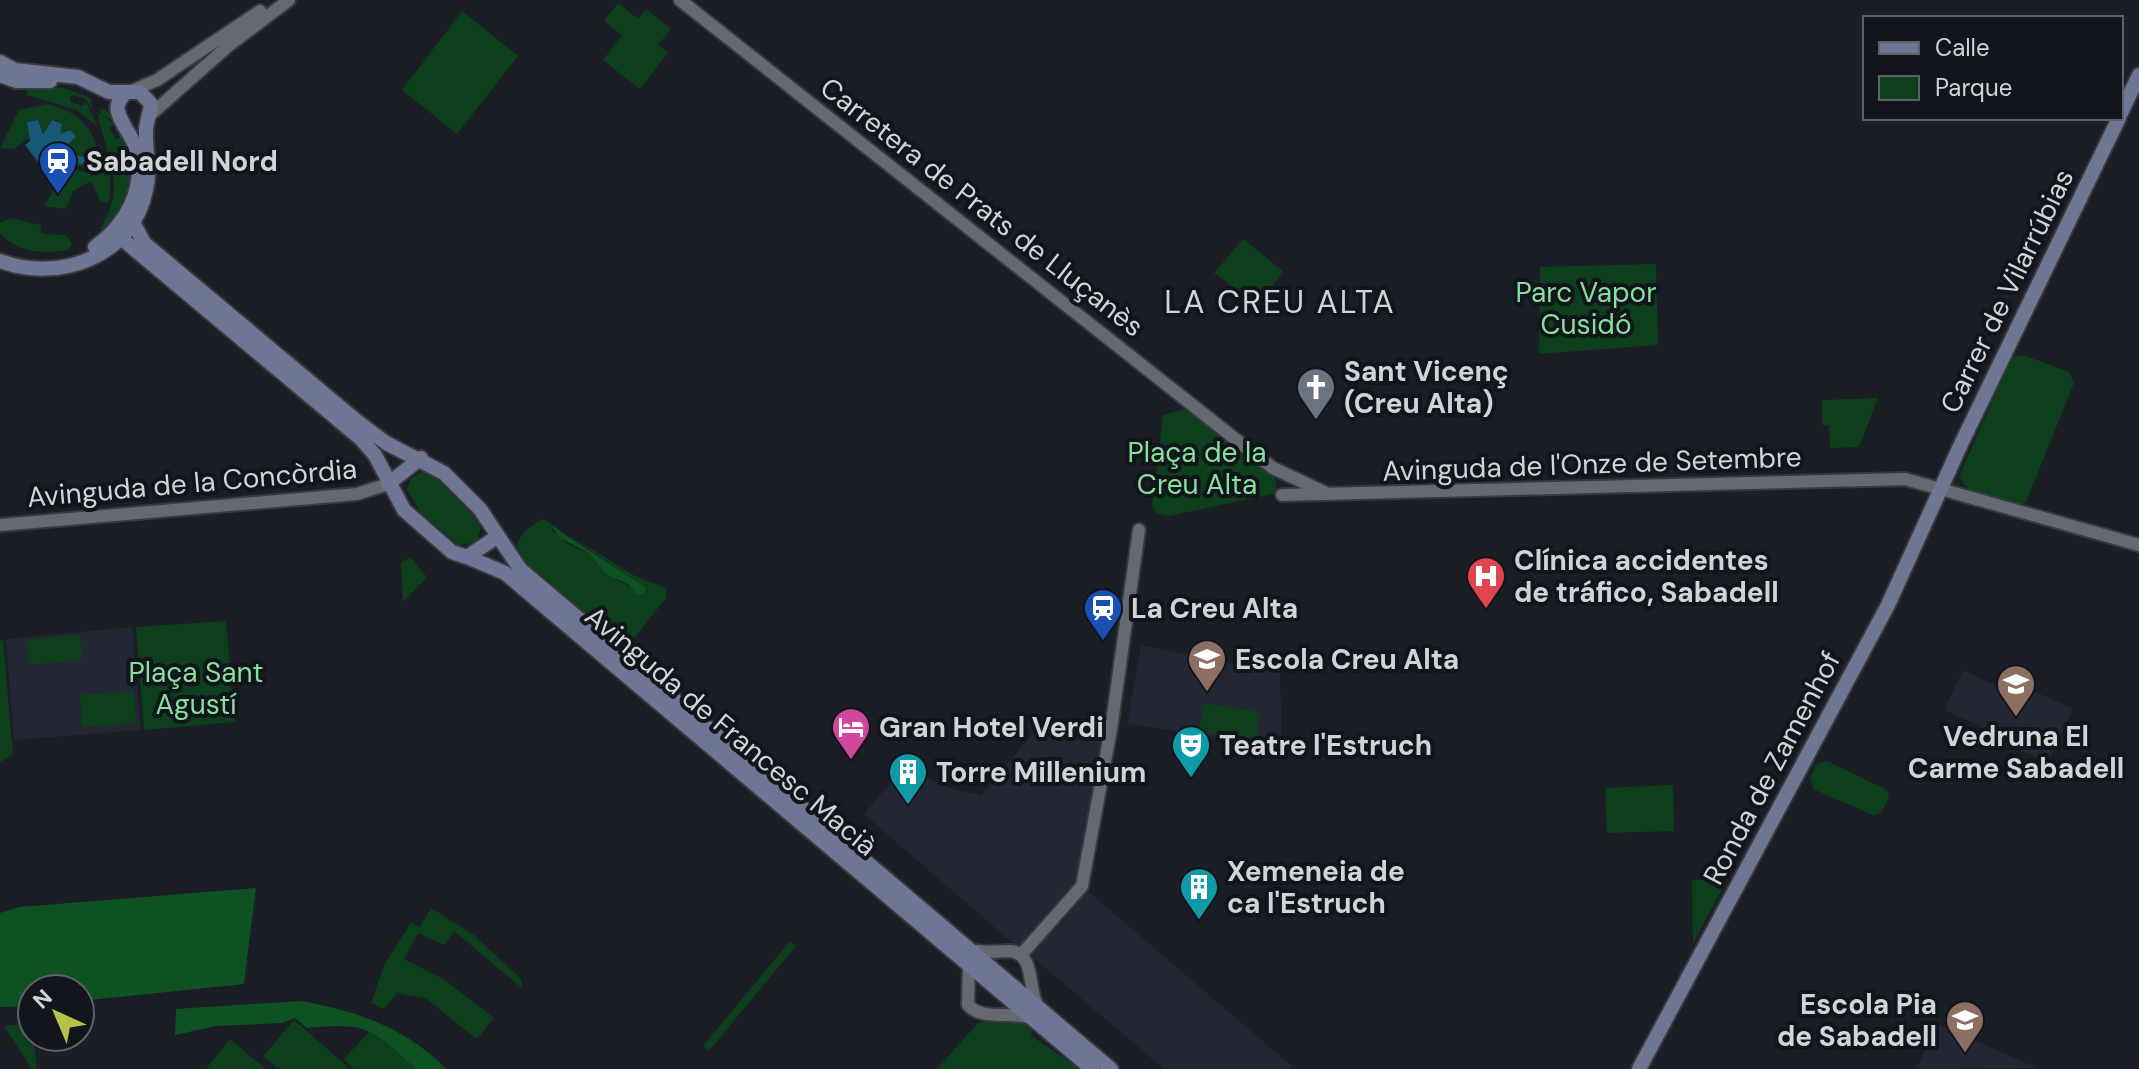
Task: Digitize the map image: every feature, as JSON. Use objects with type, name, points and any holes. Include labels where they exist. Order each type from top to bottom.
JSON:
[{"type":"main road","points":[[0,62],[26,71],[64,73],[109,92],[129,92],[148,98],[149,116],[148,179],[121,238],[85,262],[50,270],[27,269],[0,261]]},
{"type":"main road","points":[[0,75],[16,81],[67,83],[90,92],[119,114],[139,122],[149,116]]},
{"type":"main road","name":"Carrer de Vilarrúbias","points":[[2123,110],[2139,75]]},
{"type":"main road","points":[[0,250],[35,261],[72,258],[98,245],[128,222],[138,179],[133,142],[119,114],[119,101],[129,92]]},
{"type":"main road","name":"Carrer de Vilarrúbias","points":[[1942,487],[2118,120]]},
{"type":"main road","name":"Avinguda de Francesc Macià","points":[[128,222],[144,243],[358,422],[386,443],[421,458],[467,495],[498,536],[508,555],[531,580],[957,949]]},
{"type":"main road","name":"Avinguda de Francesc Macià","points":[[121,238],[353,432],[375,455],[404,510],[452,552],[505,573],[1022,1002],[1092,1069]]},
{"type":"main road","points":[[388,484],[421,458]]},
{"type":"main road","name":"Ronda de Zamenhof","points":[[1639,1069],[1888,605],[1942,487]]},
{"type":"main road","points":[[467,557],[498,536]]},
{"type":"main road","name":"Avinguda de Francesc Macià","points":[[1037,1015],[1111,1069]]},
{"type":"street","points":[[129,92],[157,80],[276,0]]},
{"type":"street","points":[[149,116],[234,40],[289,0]]},
{"type":"street","name":"Carretera de Prats de Lluçanès","points":[[680,0],[1253,453]]},
{"type":"street","name":"Avinguda de l'Onze de Setembre","points":[[1253,453],[1273,468],[1330,494],[1905,479],[2139,545]]},
{"type":"street","name":"Avinguda de la Concòrdia","points":[[0,525],[357,494],[388,484]]},
{"type":"street","points":[[1282,495],[1330,494]]},
{"type":"street","points":[[1022,1002],[983,1014],[972,1010],[968,1003],[974,962],[1013,951],[1021,955],[1082,886],[1115,700],[1139,530]]},
{"type":"street","name":"Avinguda de Francesc Macià","points":[[1021,955],[1028,964],[1022,1002],[1037,1015]]},
{"type":"shaded area","points":[[132,627],[141,730],[14,740],[6,639]]},
{"type":"shaded area","name":"Escola Creu Alta","points":[[1141,645],[1280,673],[1282,747],[1127,724]]},
{"type":"shaded area","name":"Vedruna El Carme Sabadell","points":[[1963,670],[1996,686],[2001,676],[2073,709],[2048,763],[1980,731],[1981,726],[1944,710]]},
{"type":"shaded area","points":[[1041,724],[1111,729],[1082,886],[1295,1069],[1164,1069],[1029,954],[1027,947],[1019,947],[1010,941],[864,814],[903,768],[957,790],[981,795]]},
{"type":"shaded area","name":"Escola Pia de Sabadell","points":[[1938,1024],[2033,1066],[2037,1068],[1916,1069]]},
{"type":"green space","points":[[618,3],[638,19],[646,9],[671,29],[658,45],[668,53],[640,89],[603,60],[622,35],[604,21]]},
{"type":"green space","points":[[462,11],[518,56],[457,134],[402,90]]},
{"type":"green space","points":[[29,87],[64,88],[91,98],[92,109],[86,100],[74,95],[70,101],[82,106],[86,102],[97,126],[77,110],[26,95]]},
{"type":"green space","points":[[46,104],[66,110],[88,128],[98,156],[91,169],[69,165],[88,157],[60,154],[74,139],[68,131],[60,134],[62,124],[53,120],[46,135],[41,134],[37,120],[27,122],[30,137],[14,149],[0,148],[19,110]]},
{"type":"green space","points":[[100,109],[105,109],[118,125],[131,156],[129,187],[105,234],[100,228],[113,199],[114,185],[97,112],[101,115]],"holes":[[[102,115],[113,120],[122,136],[116,139],[109,128],[114,124]]]},
{"type":"green space","points":[[100,144],[111,170],[109,202],[101,203],[91,181],[73,191],[66,209],[44,206],[67,168],[90,173],[100,159]]},
{"type":"green space","points":[[10,218],[41,225],[41,234],[66,235],[72,243],[68,250],[40,252],[15,245],[0,233],[0,223]]},
{"type":"green space","points":[[1243,239],[1283,271],[1259,305],[1214,273]]},
{"type":"green space","name":"Parc Vapor Cusidó","points":[[1656,264],[1658,345],[1539,354],[1540,267]]},
{"type":"green space","points":[[2023,355],[2069,372],[2074,383],[2026,502],[2021,505],[1969,491],[1959,476],[2012,357]]},
{"type":"green space","points":[[1878,398],[1859,447],[1830,448],[1829,426],[1822,425],[1822,400]]},
{"type":"green space","name":"Plaça de la Creu Alta","points":[[1185,409],[1275,477],[1277,493],[1169,516],[1158,514],[1152,507],[1163,415]]},
{"type":"green space","points":[[422,472],[440,480],[463,503],[481,528],[476,542],[459,545],[421,513],[407,490],[411,478]]},
{"type":"green space","points":[[543,519],[559,529],[551,529],[569,545],[589,553],[616,579],[631,588],[645,588],[567,534],[635,576],[666,588],[666,598],[632,641],[626,645],[616,643],[522,563],[518,555],[518,542],[525,531]]},
{"type":"green space","points":[[552,526],[646,588],[644,594],[637,595],[628,584],[606,574],[589,553],[560,538]]},
{"type":"green space","points":[[410,557],[427,577],[403,602],[401,563]]},
{"type":"green space","name":"Plaça Sant Agustí","points":[[226,621],[235,722],[144,730],[136,627]]},
{"type":"green space","points":[[80,635],[82,660],[29,665],[27,640]]},
{"type":"green space","points":[[3,640],[13,755],[0,762],[0,641]]},
{"type":"green space","points":[[134,691],[136,723],[82,727],[80,695]]},
{"type":"green space","points":[[1204,703],[1260,712],[1256,740],[1199,731]]},
{"type":"green space","points":[[1827,761],[1887,790],[1889,798],[1881,813],[1873,815],[1813,789],[1810,776],[1817,764]]},
{"type":"green space","points":[[1673,785],[1674,831],[1607,833],[1605,788]]},
{"type":"green space","points":[[1727,879],[1693,944],[1692,880]]},
{"type":"green space","points":[[256,888],[244,984],[96,999],[96,973],[16,973],[16,1006],[0,1007],[0,913],[20,907]]},
{"type":"green space","points":[[431,908],[474,935],[521,979],[522,988],[454,931],[444,945],[418,933],[404,959],[445,980],[494,1018],[477,1039],[425,998],[397,993],[384,1009],[371,1003],[384,965],[411,923],[420,927]]},
{"type":"green space","points":[[790,941],[796,946],[709,1051],[703,1046]]},
{"type":"green space","points":[[300,1001],[340,1009],[379,1023],[415,1043],[446,1069],[416,1069],[368,1031],[344,1026],[307,1028],[295,1018],[283,1023],[216,1026],[175,1035],[176,1009]]},
{"type":"green space","points":[[294,1020],[350,1069],[278,1069],[263,1056]]},
{"type":"green space","points":[[1023,1020],[1034,1030],[1030,1035],[1080,1069],[937,1069],[978,1023]]},
{"type":"green space","points":[[16,1025],[16,1044],[4,1026]]},
{"type":"green space","points":[[372,1029],[416,1069],[354,1069],[344,1059]]},
{"type":"green space","points":[[230,1039],[266,1069],[206,1069]]},
{"type":"green space","points":[[22,1053],[35,1053],[37,1069],[32,1069]]},
{"type":"water","points":[[38,120],[43,135],[52,120],[62,124],[60,134],[70,130],[76,137],[59,153],[88,157],[89,165],[57,162],[44,170],[25,145],[30,141],[27,122]]},
{"type":"place","name":"Sabadell Nord","points":[[58,195]]},
{"type":"place","name":"Sant Vicenç (Creu Alta)","points":[[1316,421]]},
{"type":"place","name":"Clínica accidentes de tráfico, Sabadell","points":[[1486,610]]},
{"type":"place","name":"La Creu Alta","points":[[1103,642]]},
{"type":"place","name":"Escola Creu Alta","points":[[1207,693]]},
{"type":"place","name":"Vedruna El Carme Sabadell","points":[[2016,718]]},
{"type":"place","name":"Gran Hotel Verdi","points":[[851,761]]},
{"type":"place","name":"Teatre l'Estruch","points":[[1191,779]]},
{"type":"place","name":"Torre Millenium","points":[[908,806]]},
{"type":"place","name":"Xemeneia de ca l'Estruch","points":[[1199,921]]},
{"type":"place","name":"Escola Pia de Sabadell","points":[[1965,1054]]},
{"type":"district","name":"LA CREU ALTA","points":[[1280,302]]}]
